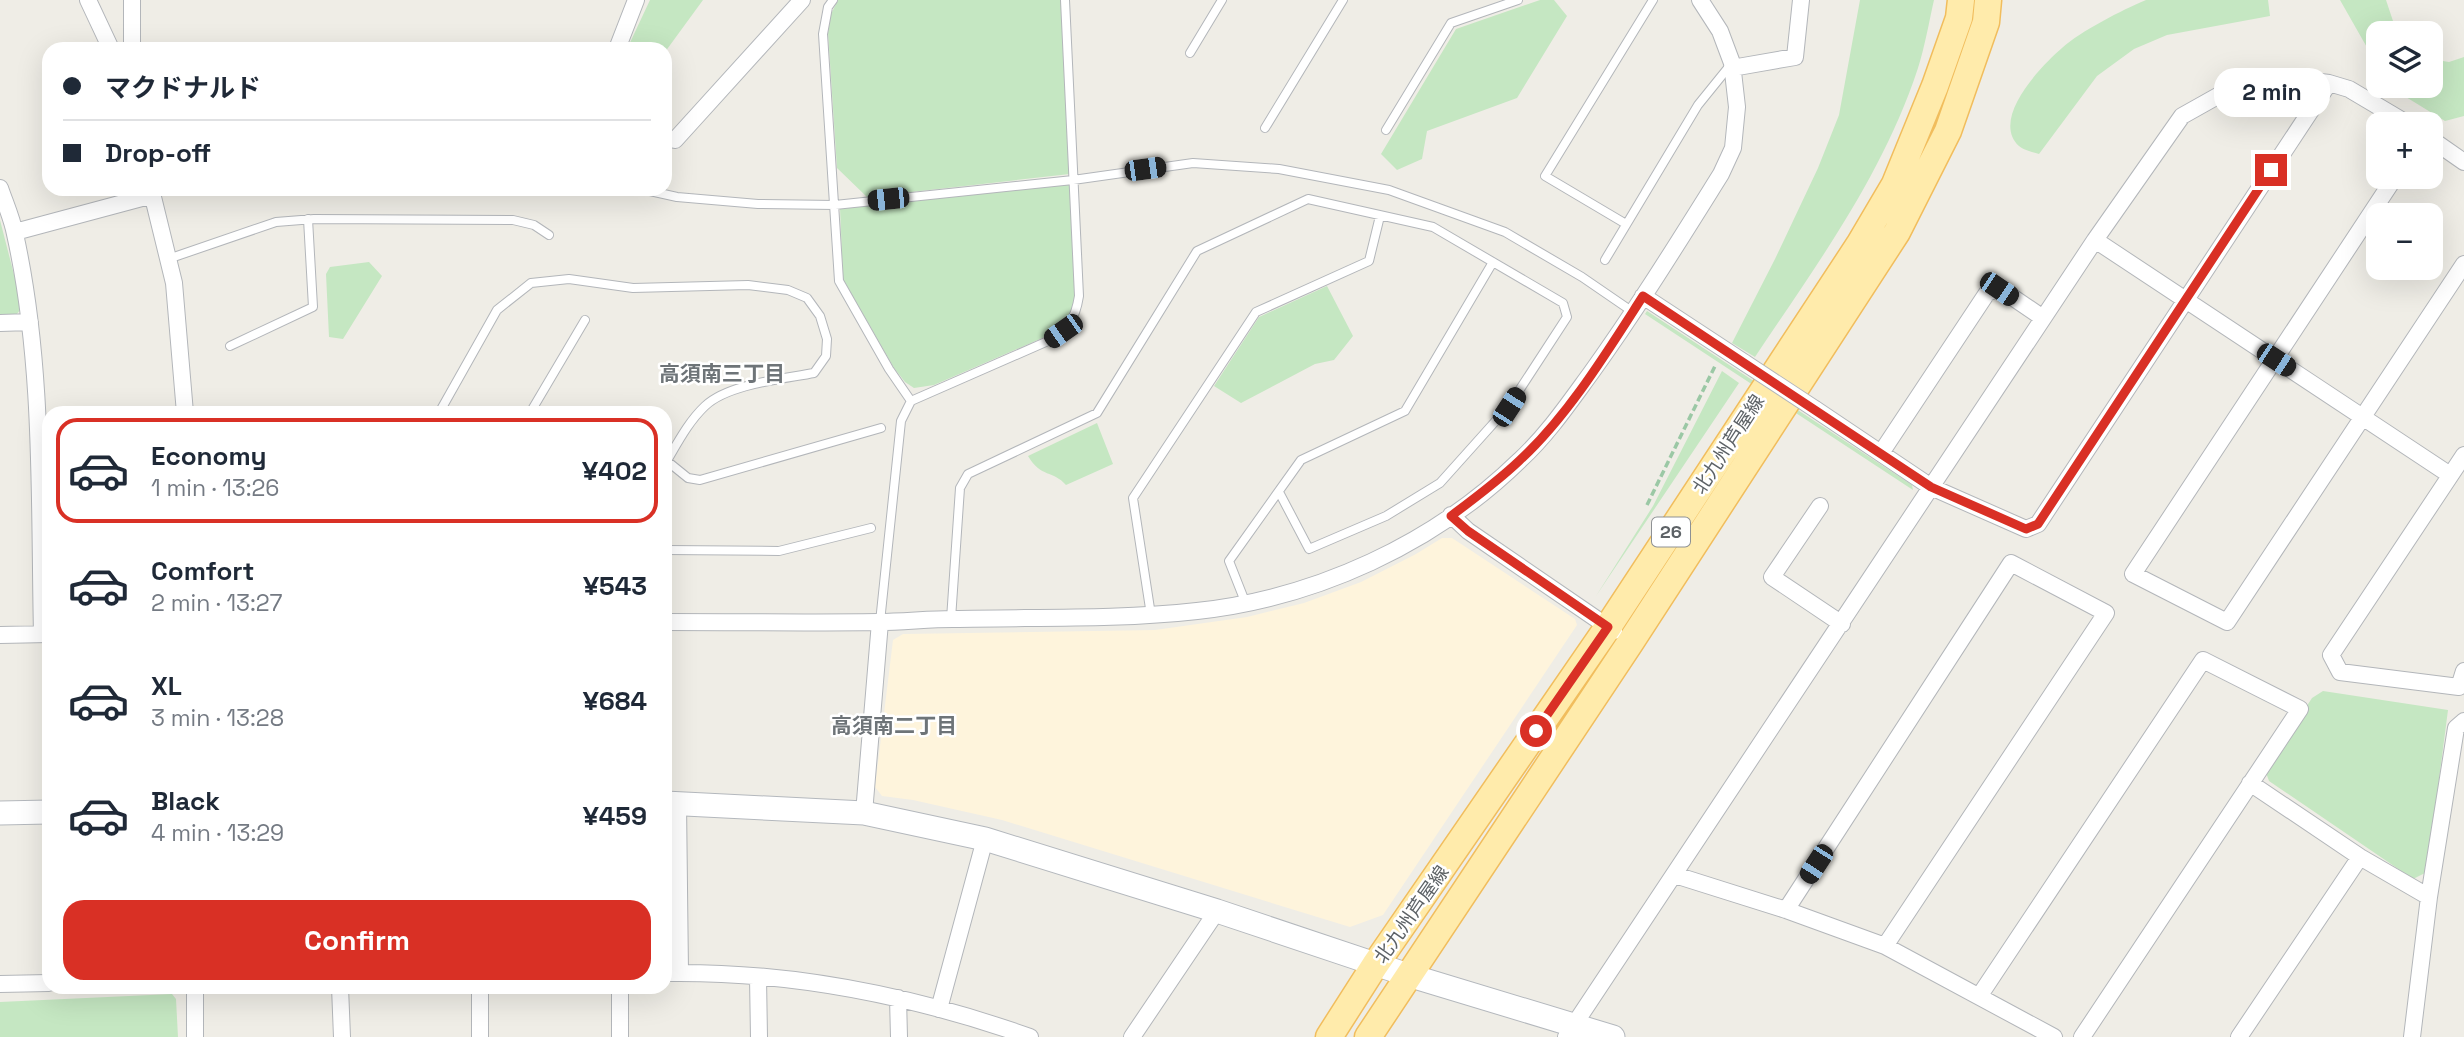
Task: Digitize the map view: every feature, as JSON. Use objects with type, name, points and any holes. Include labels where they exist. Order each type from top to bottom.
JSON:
[{"type":"main road","name":"北九州芦屋線","points":[[1329,1037],[1608,627],[1859,245],[1895,184],[1935,86],[1959,18],[1961,0]]},
{"type":"main road","name":"北九州芦屋線","points":[[1368,1037],[1630,643],[1897,232],[1948,131],[1986,22],[1988,0]]},
{"type":"street","points":[[88,0],[108,42]]},
{"type":"street","points":[[132,0],[132,42]]},
{"type":"street","points":[[620,42],[636,0]]},
{"type":"street","points":[[675,139],[802,0]]},
{"type":"street","points":[[672,622],[880,622],[1151,615],[1198,611],[1246,604],[1300,590],[1351,571],[1405,545],[1451,516],[1521,460],[1554,423],[1633,312],[1721,174],[1733,148],[1737,107],[1732,66],[1720,31],[1700,0]]},
{"type":"street","points":[[1732,66],[1795,57],[1801,0]]},
{"type":"street","points":[[1570,1031],[2095,240],[2182,116],[2223,93],[2259,81],[2296,79],[2329,83],[2348,89],[2387,112]]},
{"type":"street","points":[[1643,296],[1931,487],[2026,529],[2038,524],[2329,83]]},
{"type":"street","points":[[2443,147],[2464,162]]},
{"type":"street","points":[[0,188],[15,232],[30,322],[37,405],[42,532]]},
{"type":"street","points":[[2387,189],[2133,574],[2227,622],[2464,264]]},
{"type":"street","points":[[15,232],[138,196]]},
{"type":"street","points":[[153,196],[174,283],[184,406]]},
{"type":"street","points":[[2095,240],[2450,475]]},
{"type":"street","points":[[1881,453],[1987,293],[1999,289],[2043,318]]},
{"type":"street","points":[[0,323],[30,322]]},
{"type":"street","points":[[2464,455],[2331,654],[2340,672],[2459,687],[2464,671]]},
{"type":"street","points":[[1820,506],[1772,577],[1842,624]]},
{"type":"street","points":[[1451,516],[1468,531],[1630,643]]},
{"type":"street","points":[[1786,911],[2011,563],[2106,613],[1885,946]]},
{"type":"street","points":[[864,813],[880,622]]},
{"type":"street","points":[[0,635],[42,634]]},
{"type":"street","points":[[1980,995],[2203,660],[2300,709],[2082,1037]]},
{"type":"street","points":[[2412,1037],[2429,897],[2456,728],[2464,721]]},
{"type":"street","points":[[2250,783],[2360,857],[2429,897]]},
{"type":"street","points":[[1030,1037],[898,998],[825,985],[672,972],[672,803],[864,813],[985,839],[1217,911],[1570,1031],[1613,1037]]},
{"type":"street","points":[[0,813],[42,812]]},
{"type":"street","points":[[939,1009],[985,839]]},
{"type":"street","points":[[2239,1037],[2360,857]]},
{"type":"street","points":[[1675,875],[1885,946],[1980,995],[2053,1037]]},
{"type":"street","points":[[1132,1037],[1217,911]]},
{"type":"street","points":[[758,978],[759,1037]]},
{"type":"street","points":[[0,984],[42,983]]},
{"type":"street","points":[[195,994],[195,1037]]},
{"type":"street","points":[[341,994],[342,1037]]},
{"type":"street","points":[[480,994],[480,1037]]},
{"type":"street","points":[[620,994],[620,1037]]},
{"type":"street","points":[[898,998],[899,1037]]},
{"type":"lane","points":[[834,0],[828,7],[822,34],[839,281],[889,369],[911,401]]},
{"type":"lane","points":[[880,622],[901,421],[911,401],[1048,341],[1063,331],[1075,317],[1079,296],[1065,0]]},
{"type":"lane","points":[[1190,53],[1222,0]]},
{"type":"lane","points":[[1265,128],[1343,0]]},
{"type":"lane","points":[[1386,130],[1451,23],[1518,0]]},
{"type":"lane","points":[[1626,224],[1545,176],[1653,0]]},
{"type":"lane","points":[[1605,260],[1699,105],[1732,66]]},
{"type":"lane","points":[[672,196],[758,204],[835,205],[1073,180],[1194,163],[1279,169],[1389,190],[1505,232],[1582,277],[1633,312]]},
{"type":"lane","points":[[951,619],[960,488],[968,474],[1097,413],[1197,251],[1308,200],[1433,227],[1563,303],[1567,317],[1509,407],[1440,483],[1386,516],[1309,549],[1279,492]]},
{"type":"lane","points":[[1151,615],[1133,498],[1256,312],[1369,261],[1380,216]]},
{"type":"lane","points":[[230,346],[313,307],[308,219]]},
{"type":"lane","points":[[168,259],[276,222],[308,219],[513,220],[534,225],[549,235]]},
{"type":"lane","points":[[1246,604],[1229,561],[1301,460],[1405,411],[1493,262]]},
{"type":"lane","points":[[443,406],[497,310],[531,283],[569,279],[633,288],[748,285],[788,290],[807,298],[820,316],[827,339],[826,356],[814,373],[743,388],[708,403],[691,422],[672,453]]},
{"type":"lane","points":[[534,406],[585,320]]},
{"type":"lane","points":[[672,467],[688,478],[700,480],[880,428]]},
{"type":"lane","points":[[672,550],[779,551],[871,528]]},
{"type":"path","points":[[1647,505],[1716,364]]},
{"type":"shaded area","points":[[1442,538],[1452,538],[1575,619],[1577,625],[1383,915],[1350,927],[1002,820],[913,800],[882,796],[875,787],[893,640],[903,634],[1155,630],[1247,617],[1304,603],[1361,582]]},
{"type":"green space","points":[[650,0],[703,0],[672,42],[630,42]]},
{"type":"green space","points":[[838,0],[1061,0],[1070,174],[867,197],[837,168],[828,33],[831,14]]},
{"type":"green space","points":[[1540,0],[1554,0],[1567,16],[1517,98],[1427,131],[1422,159],[1397,170],[1381,154],[1456,29]]},
{"type":"green space","points":[[1860,0],[1934,0],[1920,60],[1886,145],[1847,218],[1755,357],[1732,343],[1818,168],[1839,115]]},
{"type":"green space","points":[[2146,0],[2268,0],[2270,16],[2167,35],[2134,49],[2097,76],[2039,154],[2019,146],[2012,135],[2014,108],[2042,67],[2080,35]]},
{"type":"green space","points":[[2340,0],[2386,0],[2393,21],[2366,21],[2366,46]]},
{"type":"green space","points":[[2464,57],[2464,116],[2445,121],[2443,112],[2430,112],[2408,98],[2443,98],[2443,61],[2449,62]]},
{"type":"green space","points":[[1070,183],[1075,295],[1071,315],[1047,336],[934,385],[914,388],[905,382],[894,368],[843,279],[840,208]]},
{"type":"green space","points":[[0,220],[20,298],[21,309],[16,315],[0,315]]},
{"type":"green space","points":[[369,262],[382,276],[343,339],[329,337],[326,274],[330,267]]},
{"type":"green space","points":[[1327,286],[1353,336],[1334,360],[1315,364],[1241,403],[1214,386],[1259,317]]},
{"type":"green space","points":[[1647,311],[1912,485],[1913,490],[1645,314]]},
{"type":"green space","points":[[1722,371],[1739,383],[1596,596],[1653,506]]},
{"type":"green space","points":[[1097,423],[1113,464],[1066,485],[1038,468],[1028,456]]},
{"type":"green space","points":[[2323,691],[2448,710],[2427,872],[2413,879],[2269,781],[2265,770],[2312,698]]},
{"type":"green space","points":[[172,994],[176,999],[178,1037],[0,1037],[0,1002]]},
{"type":"district","name":"高須南三丁目","points":[[722,374]]},
{"type":"district","name":"高須南二丁目","points":[[894,726]]},
{"type":"route","points":[[1536,731],[1608,627],[1468,531],[1451,516],[1521,460],[1554,423],[1643,296],[1931,487],[2026,529],[2038,524],[2271,170]]}]
